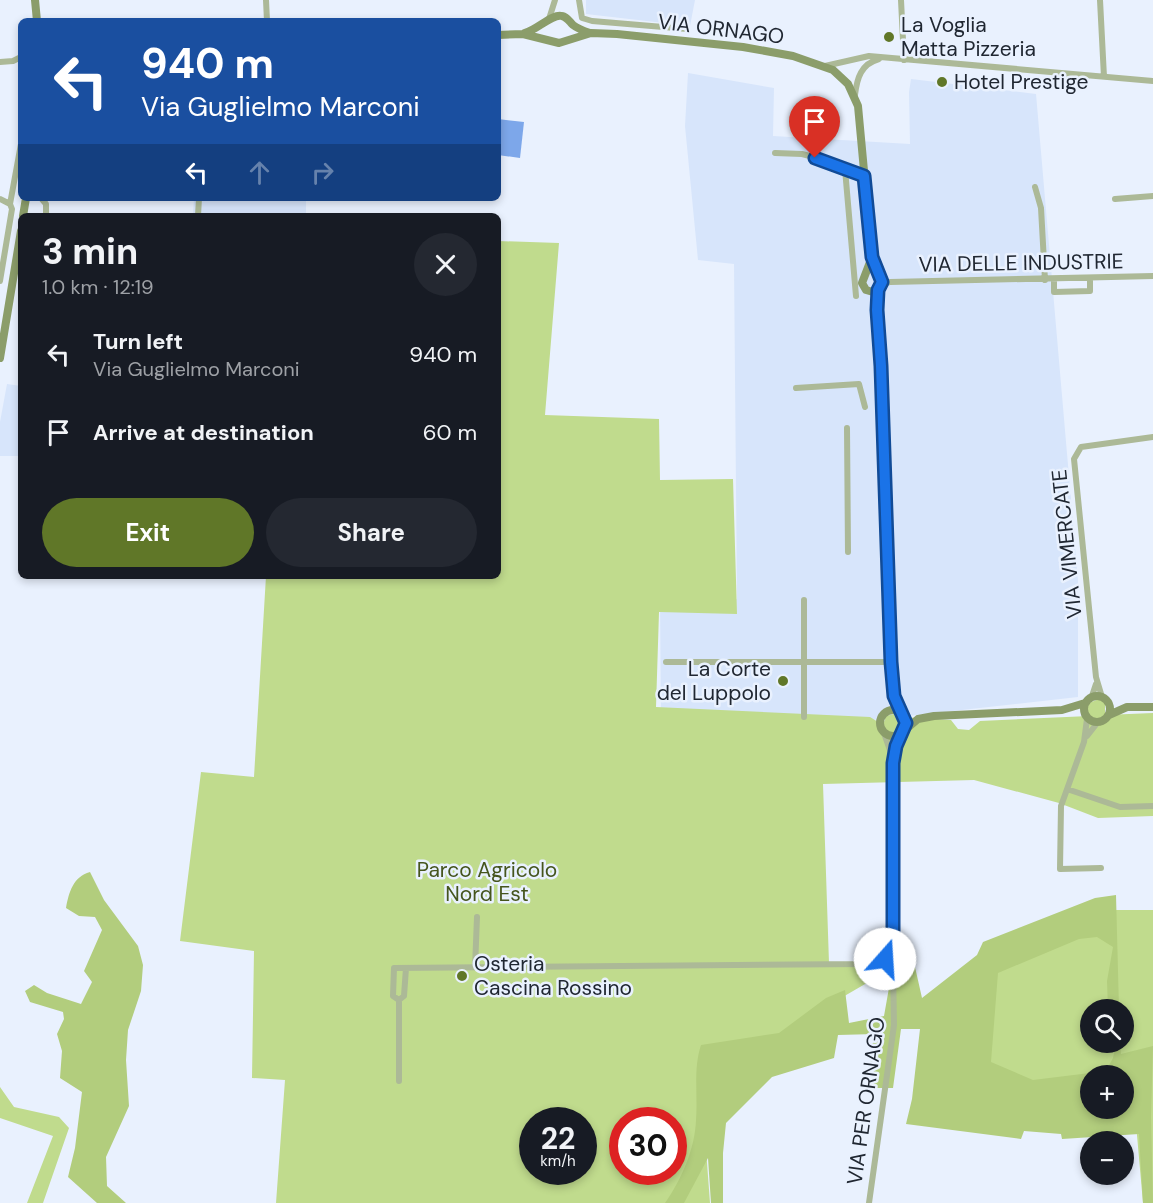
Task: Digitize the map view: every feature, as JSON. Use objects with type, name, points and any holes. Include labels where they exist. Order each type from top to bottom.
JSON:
[{"type":"main road","points":[[35,0],[38,18]]},
{"type":"main road","name":"VIA ORNAGO","points":[[523,34],[562,16],[576,28],[591,33],[743,47],[825,66],[842,77]]},
{"type":"main road","points":[[547,21],[544,32],[549,40]]},
{"type":"main road","points":[[567,40],[572,32],[570,22]]},
{"type":"main road","name":"VIA ORNAGO","points":[[501,35],[523,34],[556,43],[591,33]]},
{"type":"main road","points":[[842,77],[855,95],[860,119],[872,257],[879,282],[877,310],[892,681],[890,698],[879,724],[884,733],[894,737],[915,721],[942,715],[1062,711],[1077,713],[1098,722],[1108,715],[1129,707]]},
{"type":"main road","points":[[0,358],[18,249]]},
{"type":"main road","points":[[872,257],[862,283],[877,310]]},
{"type":"main road","points":[[867,274],[879,282]]},
{"type":"main road","points":[[868,291],[879,282]]},
{"type":"main road","points":[[892,681],[901,713],[906,721],[903,731]]},
{"type":"main road","points":[[1062,711],[1085,703],[1092,696],[1129,707],[1153,707]]},
{"type":"main road","points":[[1105,698],[1110,706],[1108,715]]},
{"type":"main road","points":[[1085,703],[1083,711],[1087,718]]},
{"type":"main road","points":[[883,714],[891,710],[923,718]]},
{"type":"street","points":[[266,0],[267,18]]},
{"type":"street","points":[[555,0],[562,16]]},
{"type":"street","points":[[547,21],[555,0]]},
{"type":"street","points":[[579,0],[582,18],[592,21],[687,29]]},
{"type":"street","points":[[902,0],[904,60]]},
{"type":"street","points":[[1100,0],[1104,76]]},
{"type":"street","points":[[666,27],[668,39]]},
{"type":"street","points":[[895,59],[903,44]]},
{"type":"street","points":[[825,66],[864,56],[1153,81]]},
{"type":"street","points":[[0,62],[18,58]]},
{"type":"street","points":[[855,95],[861,70],[872,61],[884,58]]},
{"type":"street","points":[[13,61],[18,63]]},
{"type":"street","points":[[842,77],[848,61]]},
{"type":"street","points":[[775,153],[802,154],[829,161],[864,176]]},
{"type":"street","points":[[0,280],[18,160]]},
{"type":"street","points":[[845,169],[856,296]]},
{"type":"street","points":[[1035,187],[1041,208],[1045,280]]},
{"type":"street","points":[[1115,199],[1153,196]]},
{"type":"street","points":[[0,200],[10,204]]},
{"type":"street","name":"VIA DELLE INDUSTRIE","points":[[879,282],[1153,276]]},
{"type":"street","points":[[1054,279],[1054,292],[1090,291],[1090,279]]},
{"type":"street","points":[[796,388],[859,384],[865,407]]},
{"type":"street","points":[[847,428],[848,552]]},
{"type":"street","name":"VIA VIMERCATE","points":[[1105,698],[1096,677],[1074,459],[1081,447],[1153,437]]},
{"type":"street","points":[[804,600],[804,717]]},
{"type":"street","points":[[666,662],[891,662]]},
{"type":"street","name":"VIA VIMERCATE","points":[[1092,696],[1096,677]]},
{"type":"street","points":[[1084,742],[1087,718]]},
{"type":"street","points":[[1098,722],[1084,742],[1061,806],[1060,869],[1101,868]]},
{"type":"street","points":[[893,952],[886,955],[885,961],[889,966],[893,966],[899,959],[893,952],[893,763],[895,749],[903,731]]},
{"type":"street","points":[[884,733],[893,763]]},
{"type":"street","points":[[1067,789],[1120,807],[1153,806]]},
{"type":"street","points":[[475,968],[477,917]]},
{"type":"street","points":[[399,1000],[393,996],[393,968],[864,964],[885,961]]},
{"type":"street","name":"VIA PER ORNAGO","points":[[869,1203],[894,1025],[893,966]]},
{"type":"street","points":[[399,1000],[404,996],[406,968]]},
{"type":"street","points":[[399,1000],[399,1081]]},
{"type":"shaded area","points":[[586,0],[695,0],[690,26],[586,14]]},
{"type":"shaded area","points":[[688,73],[774,88],[773,136],[910,144],[911,79],[1036,94],[1078,581],[1078,697],[872,720],[661,722],[660,599],[737,599],[734,264],[698,260],[685,126]]},
{"type":"shaded area","points":[[194,201],[306,201],[306,213],[193,213]]},
{"type":"shaded area","points":[[7,384],[18,386],[18,456],[0,456],[0,422]]},
{"type":"green space","name":"Parco Agricolo Nord Est","points":[[501,241],[559,243],[545,415],[659,419],[660,480],[733,479],[737,614],[659,612],[656,707],[870,717],[883,725],[886,716],[894,714],[901,717],[951,720],[958,729],[969,730],[980,721],[1089,716],[1087,710],[1089,703],[1099,699],[1105,703],[1105,715],[1153,713],[1153,816],[1098,818],[1059,803],[974,780],[823,784],[829,963],[902,965],[901,971],[872,980],[829,1005],[705,1136],[710,1203],[276,1203],[285,1080],[252,1078],[254,951],[180,941],[201,772],[254,777],[266,579],[501,579]]},
{"type":"green space","points":[[90,872],[104,900],[138,946],[143,965],[141,991],[128,1030],[126,1060],[129,1106],[106,1157],[107,1186],[126,1203],[97,1203],[68,1177],[75,1148],[82,1092],[60,1078],[62,1051],[57,1034],[64,1019],[63,1012],[30,1002],[25,991],[34,985],[47,993],[81,1004],[92,982],[84,971],[102,930],[95,917],[79,916],[66,908],[70,891],[76,881]]},
{"type":"green space","points":[[1116,895],[1119,999],[1108,999],[1107,981],[1113,947],[1097,937],[1079,939],[998,973],[991,1062],[1033,1080],[1080,1074],[1080,1119],[1134,1119],[1134,1065],[1109,1065],[1114,1053],[1134,1053],[1134,1051],[1153,1046],[1151,1116],[1153,1203],[1143,1203],[1139,1134],[1134,1134],[1134,1131],[1080,1131],[1080,1138],[1062,1139],[1061,1134],[1024,1131],[1021,1139],[906,1124],[912,1099],[920,1029],[901,1029],[893,1088],[874,1088],[870,1067],[872,1044],[876,1040],[875,1034],[838,1035],[834,1058],[772,1077],[726,1123],[723,1153],[723,1203],[711,1203],[708,1158],[684,1203],[665,1203],[676,1185],[687,1185],[687,1160],[695,1131],[696,1073],[701,1045],[779,1033],[826,998],[845,990],[849,1023],[884,1016],[892,971],[915,967],[922,998],[977,955],[983,942],[1095,898]]},
{"type":"green space","points":[[1108,910],[1153,910],[1153,1203],[1143,1203],[1136,1124],[1003,1113],[972,988],[994,968]]},
{"type":"green space","points":[[0,1087],[14,1107],[59,1117],[69,1128],[43,1203],[27,1203],[53,1136],[0,1118]]},
{"type":"water","points":[[501,119],[524,122],[520,158],[501,155]]},
{"type":"place","name":"La Voglia Matta Pizzeria","points":[[889,37]]},
{"type":"place","name":"Hotel Prestige","points":[[942,82]]},
{"type":"place","name":"La Corte del Luppolo","points":[[783,681]]},
{"type":"place","name":"Osteria Cascina Rossino","points":[[462,976]]},
{"type":"route","points":[[815,158],[829,161],[864,176],[872,257],[882,282],[878,290],[877,310],[892,681],[894,696],[906,723],[894,752],[893,763],[893,952],[887,954],[885,959]]}]
